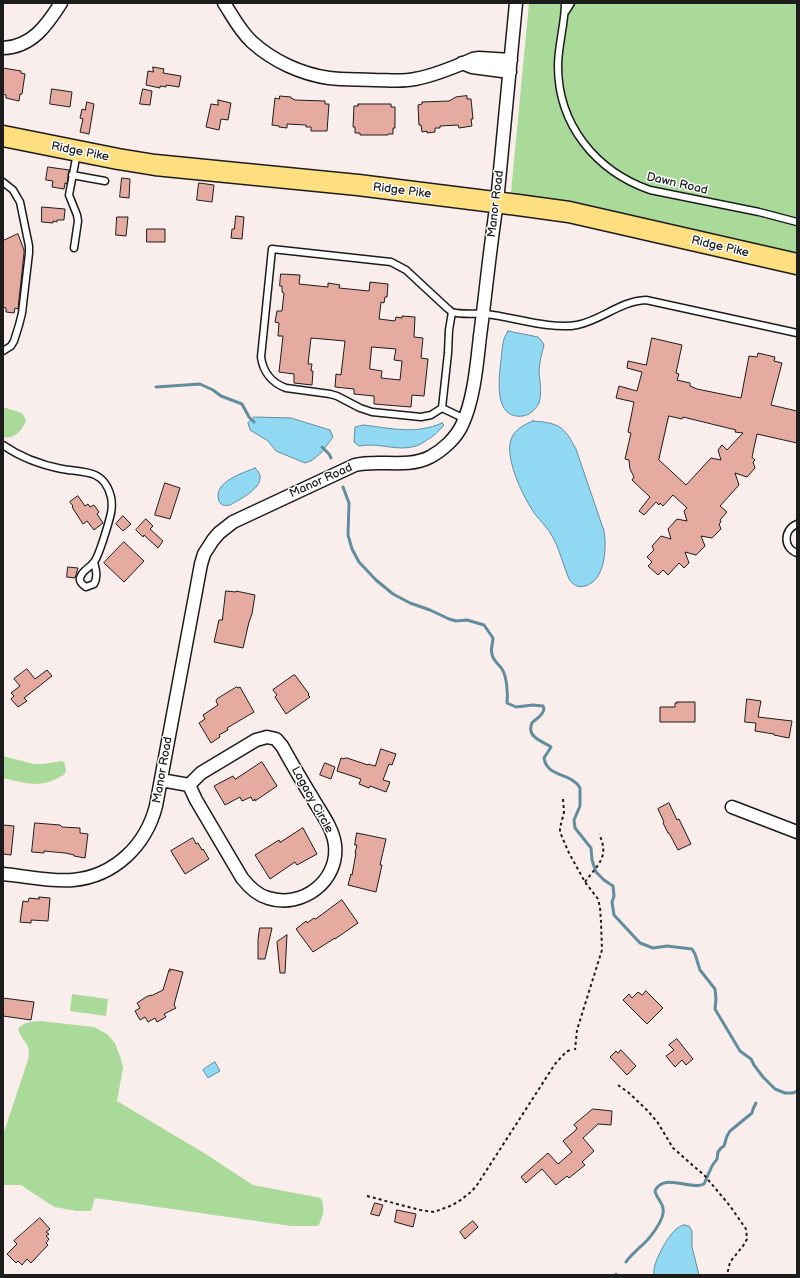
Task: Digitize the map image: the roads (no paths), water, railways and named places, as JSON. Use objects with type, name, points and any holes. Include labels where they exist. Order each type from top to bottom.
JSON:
[{"type":"main road","name":"Ridge Pike","points":[[3,136],[118,160],[155,165],[358,186],[569,212],[797,264]]},
{"type":"street","points":[[3,48],[24,43],[40,32],[60,3]]},
{"type":"street","points":[[224,3],[244,34],[260,49],[279,61],[309,74],[339,79],[407,80],[421,78],[473,59],[511,60]]},
{"type":"street","name":"Manor Road","points":[[3,874],[74,880],[94,875],[113,867],[136,848],[154,815],[198,574],[204,554],[213,540],[226,527],[241,518],[347,468],[371,462],[394,464],[412,463],[430,456],[451,441],[459,430],[465,419],[470,400],[484,314],[492,231],[497,202],[516,3]]},
{"type":"street","points":[[462,63],[472,67],[510,72]]},
{"type":"street","name":"Lagacy Circle","points":[[268,737],[276,740],[282,746],[332,831],[335,843],[335,855],[327,878],[310,894],[294,900],[286,901],[261,895],[242,878],[196,800],[189,785],[201,773],[256,740],[268,737]]},
{"type":"street","points":[[161,780],[189,785]]},
{"type":"street","points":[[732,807],[797,832]]},
{"type":"lane","name":"Dawn Road","points":[[565,3],[566,11],[558,60],[558,76],[562,99],[570,120],[581,139],[588,149],[605,166],[627,180],[650,190],[759,212],[797,222]]},
{"type":"lane","name":"Dawn Road","points":[[566,11],[572,3]]},
{"type":"lane","points":[[74,248],[78,221],[69,195],[77,151]]},
{"type":"lane","points":[[72,175],[106,181]]},
{"type":"lane","points":[[3,182],[13,190],[20,202],[29,246],[29,253],[23,306],[19,325],[11,346],[3,351]]},
{"type":"lane","points":[[452,312],[442,408],[431,415],[421,417],[372,412],[330,394],[280,386],[271,379],[264,368],[261,357],[272,249],[391,262],[406,270],[452,312],[484,314],[554,326],[570,326],[593,320],[624,304],[639,300],[646,300],[797,333]]},
{"type":"lane","points":[[442,408],[465,419]]},
{"type":"lane","points":[[3,445],[17,453],[60,469],[96,475],[106,485],[111,497],[111,512],[94,562]]},
{"type":"lane","points":[[797,524],[790,528],[786,538],[790,549],[797,553]]},
{"type":"water","points":[[508,331],[538,337],[544,345],[539,369],[541,391],[539,403],[532,411],[523,416],[513,415],[507,411],[502,405],[500,396],[499,377],[502,346]]},
{"type":"water","points":[[254,417],[291,418],[330,430],[333,437],[321,453],[311,461],[305,463],[276,451],[268,441],[250,430],[248,423]]},
{"type":"water","points":[[533,421],[549,423],[560,427],[568,435],[576,449],[604,531],[605,555],[601,571],[592,583],[585,586],[576,586],[569,579],[555,541],[530,507],[515,476],[510,453],[510,443],[517,430]]},
{"type":"water","points":[[442,423],[444,425],[432,437],[419,445],[409,448],[373,445],[359,446],[354,442],[355,427],[363,425],[413,430],[432,427]]},
{"type":"water","points":[[255,468],[260,474],[258,485],[241,499],[230,505],[222,505],[219,501],[218,494],[224,484],[230,479]]},
{"type":"water","points":[[215,1062],[220,1071],[208,1078],[203,1070]]},
{"type":"water","points":[[684,1225],[689,1226],[692,1231],[692,1247],[699,1275],[654,1275],[655,1264],[664,1245],[678,1227]]},
{"type":"waterway","points":[[156,387],[200,384],[213,390],[221,396],[242,404],[249,417],[254,422]]},
{"type":"waterway","points":[[322,447],[331,458]]},
{"type":"waterway","points":[[343,487],[349,503],[348,535],[352,549],[359,562],[376,580],[393,594],[410,603],[449,619],[456,621],[467,620],[484,625],[493,638],[491,650],[493,656],[505,676],[507,703],[516,707],[533,705],[543,706],[543,713],[532,723],[532,734],[534,737],[551,747],[544,758],[550,769],[571,779],[580,788],[580,806],[574,820],[575,828],[591,848],[592,860],[596,872],[613,886],[614,896],[612,902],[614,915],[640,943],[653,948],[667,946],[692,949],[700,970],[715,989],[715,1009],[740,1051],[751,1059],[763,1077],[775,1089],[785,1093],[793,1093],[797,1091]]},
{"type":"waterway","points":[[626,1262],[643,1245],[662,1218],[663,1208],[655,1191],[659,1186],[664,1183],[671,1182],[699,1186],[704,1184],[712,1166],[717,1159],[718,1152],[724,1146],[730,1131],[752,1113],[756,1103]]}]
